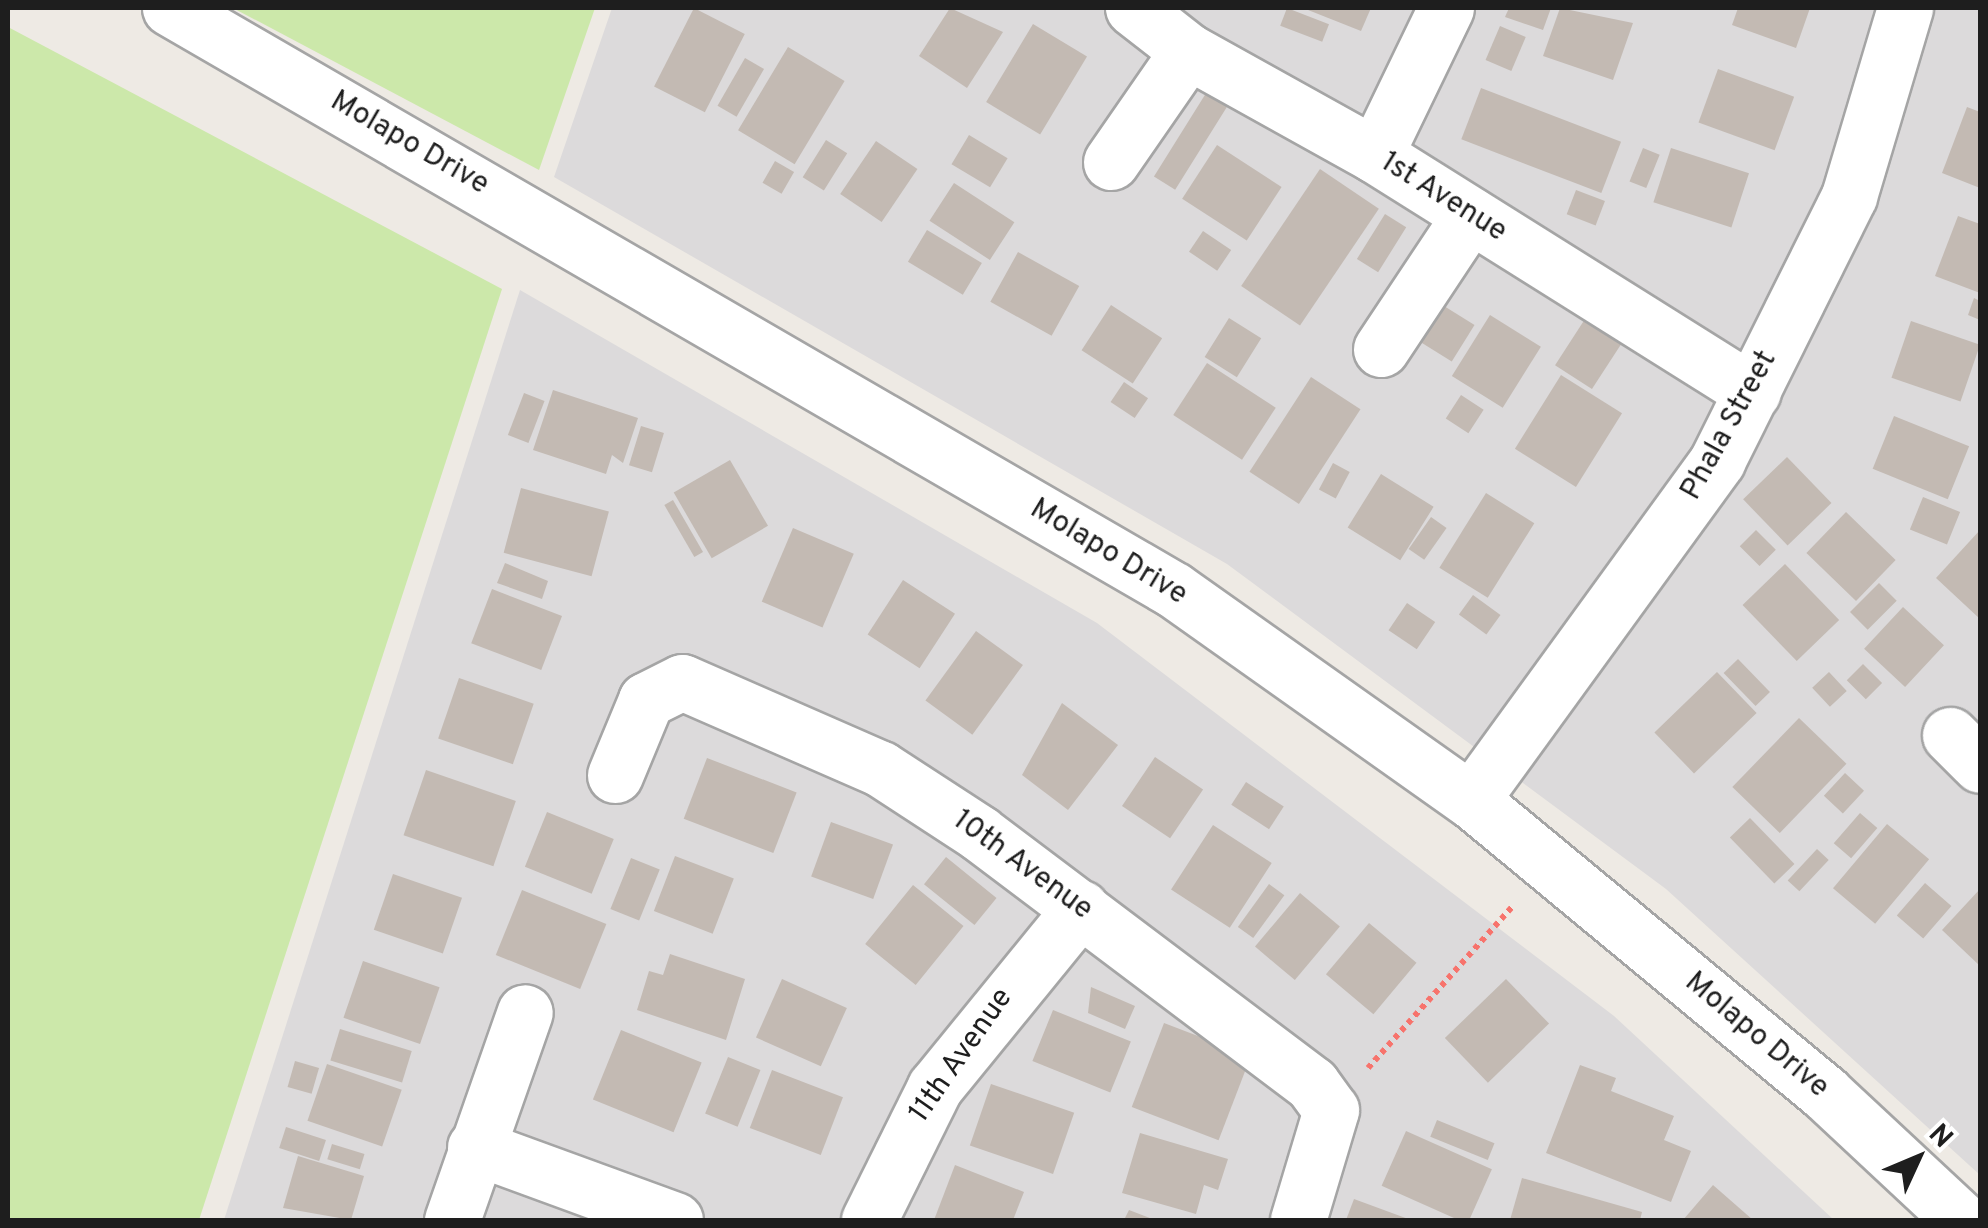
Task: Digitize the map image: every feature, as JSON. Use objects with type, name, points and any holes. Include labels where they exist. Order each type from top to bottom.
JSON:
[{"type":"street","name":"Molapo Drive","points":[[170,8],[1174,590],[1471,800],[1825,1092],[1960,1220]]},
{"type":"street","name":"1st Avenue","points":[[1133,8],[1188,51],[1375,155],[1752,392]]},
{"type":"street","points":[[1375,155],[1446,8]]},
{"type":"street","name":"Phala Street","points":[[1471,800],[1645,566],[1752,392],[1848,196],[1905,8]]},
{"type":"street","points":[[1111,162],[1188,51]]},
{"type":"street","points":[[1380,349],[1470,216]]},
{"type":"street","name":"10th Avenue","points":[[615,775],[646,700],[666,685],[699,686],[880,769],[1082,908],[1278,1052],[1330,1110]]},
{"type":"street","name":"11th Avenue","points":[[869,1220],[935,1087],[1000,996],[1082,908]]},
{"type":"street","points":[[452,1220],[525,1012]]},
{"type":"street","points":[[1298,1220],[1330,1110]]},
{"type":"street","points":[[475,1147],[675,1220]]},
{"type":"path","points":[[1330,1110],[1550,865]]},
{"type":"shaded area","points":[[612,8],[1980,8],[1980,1175],[1666,889],[1227,564],[554,177]]},
{"type":"shaded area","points":[[520,290],[1097,623],[1614,1016],[1834,1220],[224,1220]]},
{"type":"green space","points":[[233,8],[595,8],[539,170]]},
{"type":"green space","points":[[8,27],[502,289],[199,1220],[8,1220]]},
{"type":"building","points":[[694,8],[745,34],[705,112],[654,86]]},
{"type":"building","points":[[950,8],[1003,32],[967,88],[919,56]]},
{"type":"building","points":[[1287,8],[1329,24],[1322,42],[1280,26]]},
{"type":"building","points":[[1303,8],[1371,8],[1361,31]]},
{"type":"building","points":[[1509,8],[1551,8],[1543,30],[1505,17]]},
{"type":"building","points":[[1560,8],[1633,23],[1613,80],[1543,56]]},
{"type":"building","points":[[1738,8],[1810,8],[1796,48],[1732,25]]},
{"type":"building","points":[[1033,24],[1087,56],[1040,134],[986,102]]},
{"type":"building","points":[[1500,26],[1526,37],[1511,71],[1486,60]]},
{"type":"building","points":[[788,47],[845,81],[795,164],[738,130]]},
{"type":"building","points":[[745,58],[764,69],[737,117],[718,106]]},
{"type":"building","points":[[1718,69],[1794,97],[1775,150],[1699,123]]},
{"type":"building","points":[[1481,88],[1621,142],[1601,193],[1461,139]]},
{"type":"building","points":[[1208,90],[1229,103],[1175,190],[1154,177]]},
{"type":"building","points":[[1967,107],[1980,112],[1980,188],[1942,173]]},
{"type":"building","points":[[969,135],[1008,158],[990,187],[951,164]]},
{"type":"building","points":[[826,140],[847,153],[824,191],[803,177]]},
{"type":"building","points":[[876,141],[917,169],[882,222],[840,194]]},
{"type":"building","points":[[1217,145],[1282,187],[1247,241],[1182,199]]},
{"type":"building","points":[[1643,148],[1660,155],[1646,188],[1630,181]]},
{"type":"building","points":[[1671,148],[1749,173],[1731,228],[1653,202]]},
{"type":"building","points":[[775,161],[794,172],[782,194],[762,183]]},
{"type":"building","points":[[1320,169],[1379,209],[1300,326],[1241,286]]},
{"type":"building","points":[[954,183],[1014,222],[990,260],[929,221]]},
{"type":"building","points":[[1576,190],[1605,201],[1596,225],[1567,214]]},
{"type":"building","points":[[1385,214],[1406,227],[1378,272],[1357,259]]},
{"type":"building","points":[[1958,216],[1980,224],[1980,293],[1935,276]]},
{"type":"building","points":[[927,230],[982,263],[963,295],[908,262]]},
{"type":"building","points":[[1203,231],[1231,250],[1217,271],[1189,252]]},
{"type":"building","points":[[1018,252],[1079,286],[1052,336],[990,302]]},
{"type":"building","points":[[1974,298],[1980,301],[1980,320],[1968,315]]},
{"type":"building","points":[[1111,305],[1162,338],[1133,384],[1082,350]]},
{"type":"building","points":[[1444,306],[1475,325],[1452,362],[1421,342]]},
{"type":"building","points":[[1490,315],[1541,347],[1503,408],[1452,376]]},
{"type":"building","points":[[1229,318],[1261,338],[1237,377],[1205,357]]},
{"type":"building","points":[[1585,319],[1622,343],[1592,389],[1555,365]]},
{"type":"building","points":[[1911,321],[1980,345],[1960,401],[1891,378]]},
{"type":"building","points":[[1207,363],[1276,408],[1242,460],[1173,415]]},
{"type":"building","points":[[1561,375],[1622,413],[1576,487],[1515,449]]},
{"type":"building","points":[[1311,377],[1360,409],[1299,504],[1249,472]]},
{"type":"building","points":[[1124,382],[1148,398],[1135,418],[1111,402]]},
{"type":"building","points":[[553,390],[638,418],[623,463],[612,455],[606,474],[533,450]]},
{"type":"building","points":[[524,393],[545,401],[528,443],[508,435]]},
{"type":"building","points":[[1461,395],[1484,410],[1468,433],[1446,418]]},
{"type":"building","points":[[1894,416],[1969,446],[1948,499],[1873,469]]},
{"type":"building","points":[[641,426],[664,433],[652,472],[629,465]]},
{"type":"building","points":[[1787,457],[1831,503],[1788,545],[1743,499]]},
{"type":"building","points":[[730,460],[768,526],[712,558],[674,493]]},
{"type":"building","points":[[1333,463],[1350,472],[1336,498],[1319,489]]},
{"type":"building","points":[[1381,474],[1434,507],[1400,560],[1348,527]]},
{"type":"building","points":[[521,488],[609,512],[592,576],[504,553]]},
{"type":"building","points":[[1486,493],[1534,523],[1488,598],[1439,568]]},
{"type":"building","points":[[1923,497],[1960,512],[1947,544],[1910,529]]},
{"type":"building","points":[[673,500],[703,552],[694,557],[664,505]]},
{"type":"building","points":[[1846,512],[1896,560],[1856,601],[1806,553]]},
{"type":"building","points":[[1431,517],[1447,528],[1424,560],[1409,549]]},
{"type":"building","points":[[793,528],[854,554],[822,627],[762,602]]},
{"type":"building","points":[[1756,530],[1776,550],[1760,566],[1740,546]]},
{"type":"building","points":[[1980,530],[1980,619],[1936,578]]},
{"type":"building","points":[[505,563],[548,581],[542,599],[497,583]]},
{"type":"building","points":[[1785,564],[1839,620],[1797,661],[1743,605]]},
{"type":"building","points":[[903,580],[955,614],[920,668],[868,635]]},
{"type":"building","points":[[1879,583],[1897,601],[1868,630],[1850,612]]},
{"type":"building","points":[[492,589],[562,616],[541,670],[471,643]]},
{"type":"building","points":[[1473,595],[1501,615],[1486,634],[1459,614]]},
{"type":"building","points":[[1407,603],[1435,622],[1417,649],[1389,630]]},
{"type":"building","points":[[1903,607],[1944,645],[1905,687],[1864,649]]},
{"type":"building","points":[[976,631],[1023,665],[972,735],[925,701]]},
{"type":"building","points":[[1738,659],[1770,692],[1756,706],[1724,673]]},
{"type":"building","points":[[1863,664],[1882,683],[1866,699],[1847,680]]},
{"type":"building","points":[[1717,672],[1757,713],[1694,773],[1654,732]]},
{"type":"building","points":[[1829,672],[1847,691],[1830,707],[1812,688]]},
{"type":"building","points":[[459,678],[534,704],[513,764],[438,739]]},
{"type":"building","points":[[1062,703],[1118,745],[1068,810],[1022,775]]},
{"type":"building","points":[[1799,718],[1846,764],[1780,833],[1732,787]]},
{"type":"building","points":[[1155,757],[1203,789],[1170,838],[1122,806]]},
{"type":"building","points":[[707,758],[797,792],[773,853],[684,819]]},
{"type":"building","points":[[426,770],[516,801],[493,866],[404,835]]},
{"type":"building","points":[[1845,773],[1864,791],[1843,813],[1824,796]]},
{"type":"building","points":[[1246,782],[1284,807],[1269,829],[1231,805]]},
{"type":"building","points":[[547,812],[614,839],[592,894],[525,867]]},
{"type":"building","points":[[1860,813],[1877,828],[1851,858],[1834,843]]},
{"type":"building","points":[[1750,818],[1794,864],[1774,883],[1730,837]]},
{"type":"building","points":[[831,822],[893,845],[873,899],[811,877]]},
{"type":"building","points":[[1887,824],[1929,859],[1875,924],[1833,888]]},
{"type":"building","points":[[1213,825],[1272,863],[1230,928],[1171,890]]},
{"type":"building","points":[[1817,849],[1829,860],[1799,891],[1788,880]]},
{"type":"building","points":[[675,856],[734,879],[713,934],[654,911]]},
{"type":"building","points":[[946,857],[997,898],[974,925],[924,884]]},
{"type":"building","points":[[631,858],[660,870],[639,921],[610,909]]},
{"type":"building","points":[[393,874],[462,898],[443,954],[374,930]]},
{"type":"building","points":[[1925,883],[1951,906],[1923,938],[1897,915]]},
{"type":"building","points":[[1269,884],[1284,895],[1253,938],[1238,927]]},
{"type":"building","points":[[913,885],[964,926],[916,985],[865,944]]},
{"type":"building","points":[[1980,889],[1980,966],[1942,930]]},
{"type":"building","points":[[522,890],[606,924],[580,989],[496,955]]},
{"type":"building","points":[[1300,893],[1340,926],[1295,980],[1255,947]]},
{"type":"building","points":[[1369,923],[1416,963],[1373,1014],[1326,974]]},
{"type":"building","points":[[670,954],[745,979],[726,1040],[637,1010],[649,971],[663,975]]},
{"type":"building","points":[[363,961],[440,987],[420,1044],[343,1018]]},
{"type":"building","points":[[782,979],[847,1008],[821,1066],[756,1037]]},
{"type":"building","points":[[1506,979],[1549,1024],[1488,1083],[1445,1038]]},
{"type":"building","points":[[1091,987],[1135,1006],[1125,1029],[1088,1013]]},
{"type":"building","points":[[1053,1010],[1131,1041],[1110,1092],[1032,1061]]},
{"type":"building","points":[[1164,1023],[1251,1056],[1219,1140],[1132,1107]]},
{"type":"building","points":[[340,1029],[412,1051],[402,1082],[330,1061]]},
{"type":"building","points":[[621,1030],[702,1063],[674,1132],[593,1100]]},
{"type":"building","points":[[728,1057],[760,1070],[738,1127],[705,1114]]},
{"type":"building","points":[[295,1061],[319,1068],[312,1094],[288,1087]]},
{"type":"building","points":[[327,1064],[402,1090],[382,1146],[307,1121]]},
{"type":"building","points":[[1580,1065],[1616,1078],[1611,1091],[1674,1116],[1664,1140],[1691,1151],[1671,1202],[1546,1153]]},
{"type":"building","points":[[772,1070],[843,1097],[821,1155],[750,1128]]},
{"type":"building","points":[[991,1084],[1074,1113],[1053,1174],[970,1145]]},
{"type":"building","points":[[1437,1120],[1494,1143],[1488,1160],[1430,1137]]},
{"type":"building","points":[[286,1127],[326,1140],[319,1161],[279,1148]]},
{"type":"building","points":[[1406,1131],[1492,1169],[1469,1220],[1458,1220],[1382,1186]]},
{"type":"building","points":[[1140,1133],[1228,1159],[1218,1190],[1204,1185],[1196,1214],[1122,1193]]},
{"type":"building","points":[[332,1144],[365,1154],[360,1169],[327,1159]]},
{"type":"building","points":[[298,1156],[364,1176],[351,1220],[283,1208]]},
{"type":"building","points":[[955,1165],[1024,1192],[1013,1220],[934,1220]]},
{"type":"building","points":[[1522,1178],[1642,1212],[1640,1220],[1510,1220]]},
{"type":"building","points":[[1713,1185],[1753,1220],[1683,1220]]},
{"type":"building","points":[[1354,1199],[1411,1220],[1346,1220]]},
{"type":"building","points":[[1129,1210],[1155,1220],[1124,1220]]}]
